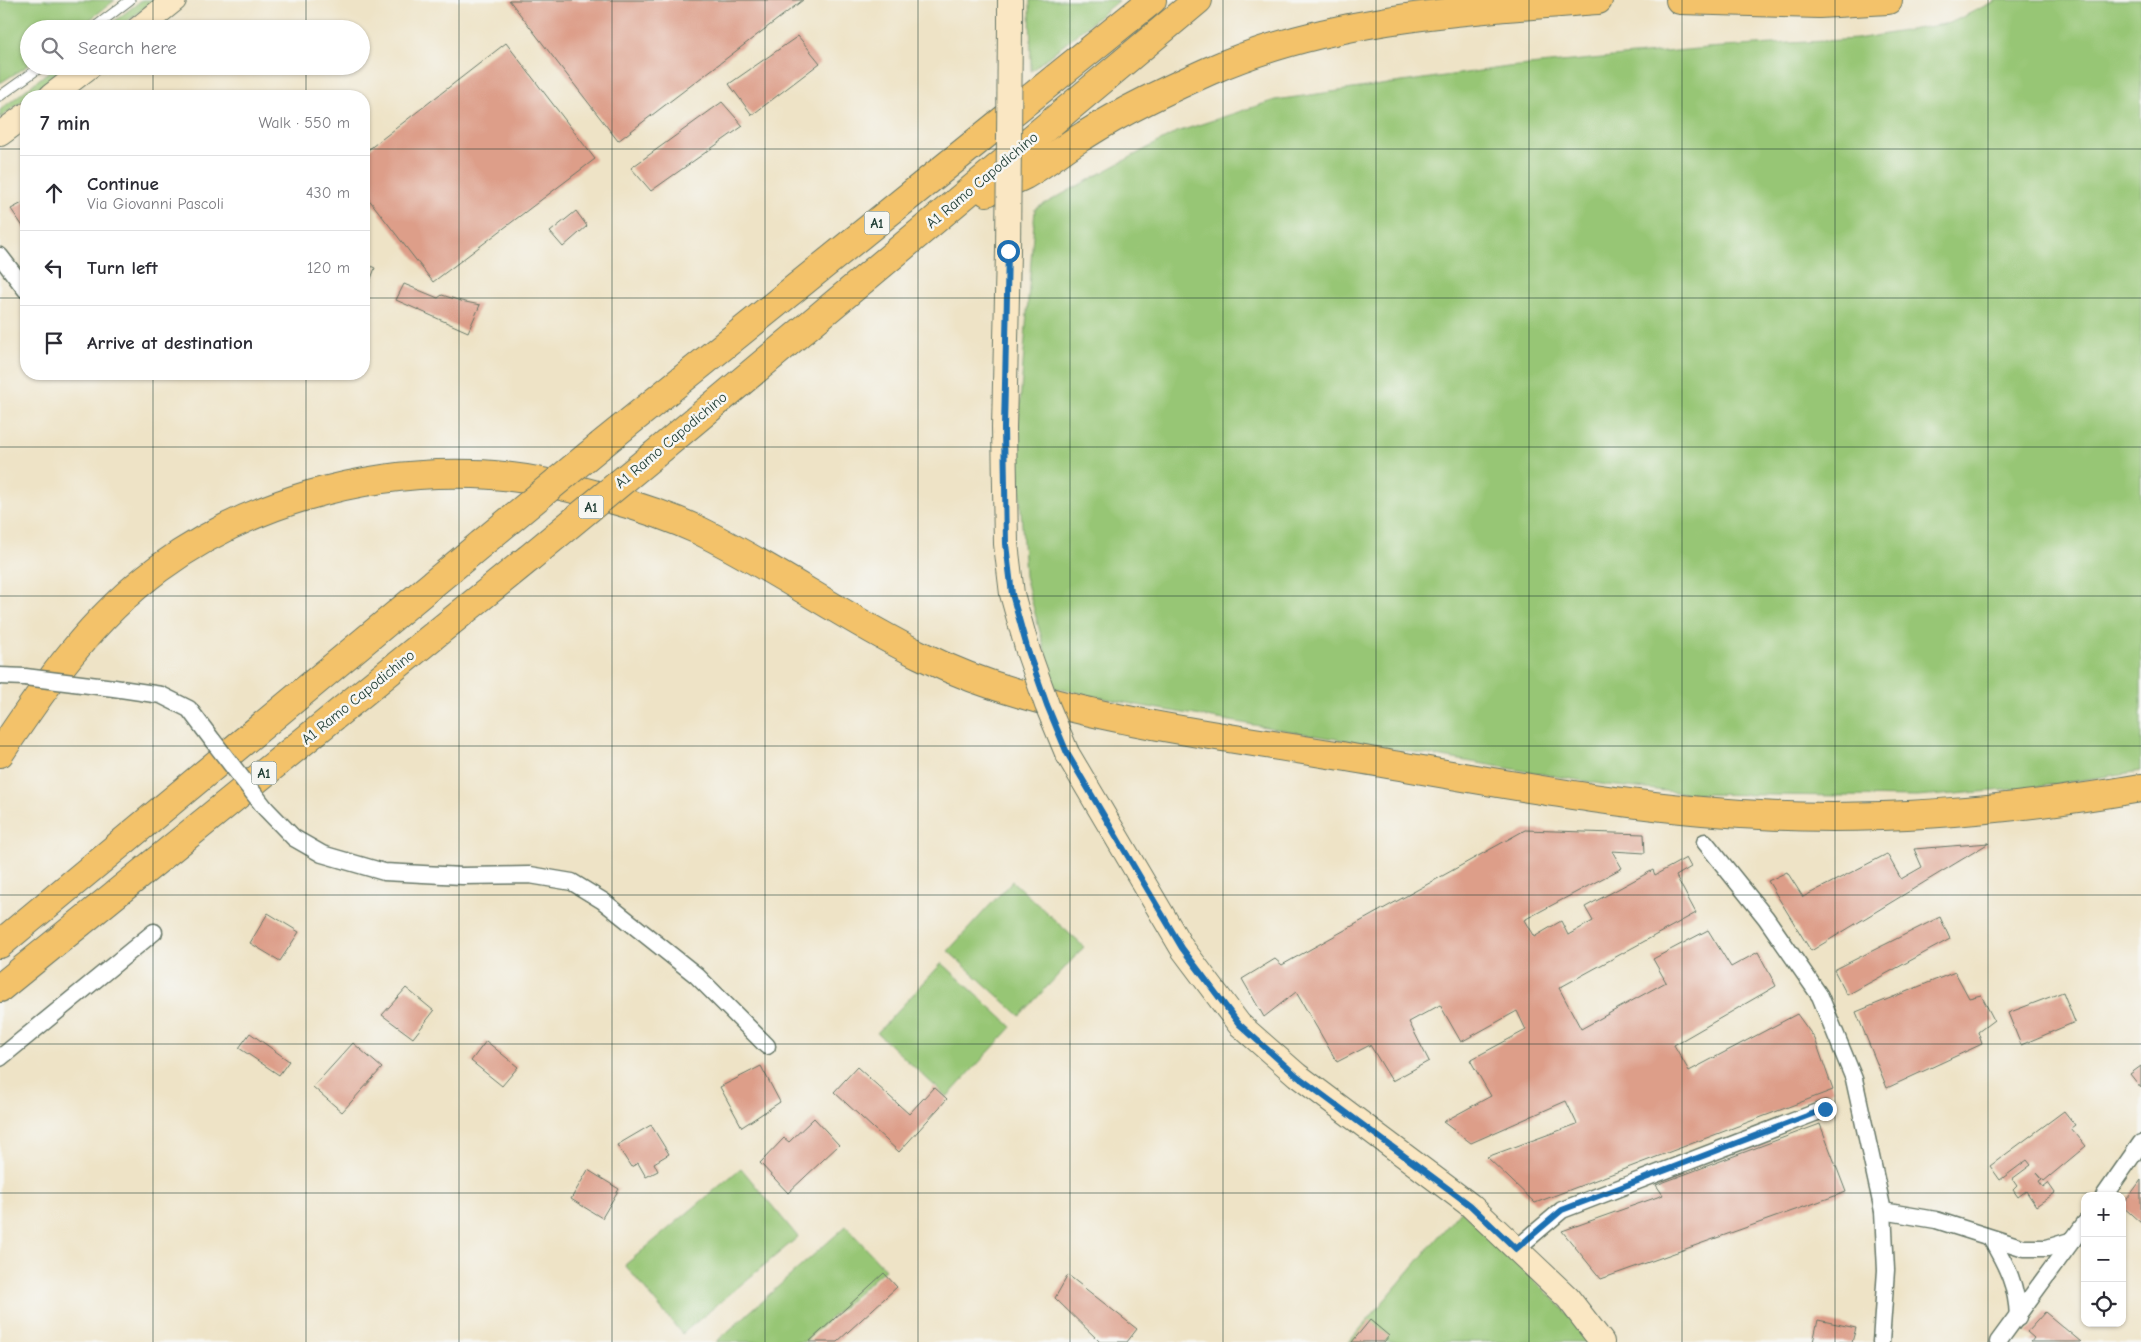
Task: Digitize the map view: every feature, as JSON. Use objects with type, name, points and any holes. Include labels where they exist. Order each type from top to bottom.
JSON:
[{"type":"highway","name":"A1","points":[[0,944],[601,445],[1152,0]]},
{"type":"highway","name":"A1 Ramo Capodichino","points":[[0,988],[528,559],[1198,0]]},
{"type":"highway","points":[[943,213],[1025,175],[1086,134],[1145,101],[1211,70],[1271,48],[1333,31],[1403,18],[1476,9],[1598,0]]},
{"type":"highway","points":[[1680,0],[1819,4],[1888,0]]},
{"type":"highway","points":[[0,752],[37,697],[74,649],[116,605],[159,568],[212,535],[262,511],[326,490],[363,482],[418,475],[476,474],[530,480],[582,491],[637,506],[692,527],[755,560],[842,612],[923,657],[1029,697],[1110,716],[1527,787],[1646,804],[1757,815],[1848,818],[1941,813],[2061,802],[2141,788]]},
{"type":"street","points":[[149,20],[174,0]]},
{"type":"street","points":[[1010,0],[1008,251],[1004,428],[1006,544],[1012,594],[1028,651],[1047,705],[1067,753],[1182,948],[1239,1024],[1297,1076],[1470,1205],[1568,1298],[1602,1342]]},
{"type":"street","points":[[59,90],[78,75]]},
{"type":"street","points":[[0,134],[20,119]]},
{"type":"street","points":[[0,256],[20,282]]},
{"type":"street","points":[[0,676],[26,677],[161,695],[189,709],[265,808],[294,838],[322,854],[384,872],[462,876],[530,875],[572,882],[603,901],[696,975],[767,1046]]},
{"type":"street","points":[[1705,842],[1766,918],[1820,996],[1854,1078],[1883,1212],[1886,1270],[1881,1342]]},
{"type":"street","points":[[0,1058],[154,932]]},
{"type":"street","points":[[1516,1249],[1562,1210],[1825,1109]]},
{"type":"street","points":[[2107,1192],[2141,1143]]},
{"type":"street","points":[[1883,1212],[1936,1220],[2024,1248],[2047,1248],[2073,1240]]},
{"type":"street","points":[[1998,1342],[2081,1228]]},
{"type":"street","points":[[1991,1239],[2011,1277],[2017,1295],[2018,1317]]},
{"type":"lane","points":[[104,20],[130,0]]},
{"type":"lane","points":[[0,96],[29,75]]},
{"type":"green space","points":[[0,0],[115,0],[89,20],[20,20],[20,71],[0,83]]},
{"type":"green space","points":[[142,0],[155,0],[129,20],[116,20]]},
{"type":"green space","points":[[1030,0],[1119,0],[1031,71]]},
{"type":"green space","points":[[1997,0],[2141,0],[2141,771],[2030,788],[1917,797],[1695,794],[1607,785],[1142,706],[1055,688],[1025,576],[1017,443],[1035,209],[1177,132],[1275,100],[1508,67],[1707,48],[1857,39],[1950,23]]},
{"type":"green space","points":[[45,75],[56,75],[37,90],[25,90]]},
{"type":"green space","points":[[20,94],[20,103],[0,118],[0,110]]},
{"type":"green space","points":[[1012,881],[1084,947],[1020,1016],[948,951]]},
{"type":"green space","points":[[942,963],[1012,1027],[947,1097],[877,1033]]},
{"type":"green space","points":[[741,1168],[798,1237],[682,1334],[625,1265]]},
{"type":"green space","points":[[1461,1210],[1561,1306],[1589,1342],[1349,1342]]},
{"type":"green space","points":[[846,1226],[885,1269],[804,1342],[716,1342]]},
{"type":"building","points":[[509,0],[803,0],[618,141]]},
{"type":"building","points":[[798,36],[820,63],[752,115],[729,84]]},
{"type":"building","points":[[506,43],[595,159],[433,282],[370,201],[370,148]]},
{"type":"building","points":[[722,102],[743,126],[651,191],[631,168]]},
{"type":"building","points":[[20,204],[20,222],[11,209]]},
{"type":"building","points":[[576,211],[587,226],[563,247],[550,232]]},
{"type":"building","points":[[370,266],[375,268],[370,281]]},
{"type":"building","points":[[404,284],[438,298],[442,295],[480,305],[468,332],[396,300]]},
{"type":"building","points":[[1525,830],[1644,834],[1645,853],[1612,851],[1622,868],[1524,920],[1534,937],[1561,921],[1568,935],[1593,921],[1585,907],[1653,870],[1655,875],[1686,858],[1691,867],[1676,876],[1696,913],[1559,988],[1581,1029],[1666,982],[1653,959],[1708,930],[1731,967],[1758,952],[1776,986],[1674,1045],[1689,1071],[1797,1014],[1815,1039],[1833,1090],[1535,1203],[1487,1157],[1577,1124],[1566,1101],[1471,1143],[1443,1122],[1491,1096],[1470,1060],[1526,1030],[1517,1011],[1461,1042],[1440,1005],[1409,1022],[1429,1061],[1392,1081],[1370,1045],[1337,1062],[1296,992],[1264,1017],[1242,979],[1275,959],[1282,965]]},
{"type":"building","points":[[1989,843],[1811,951],[1768,881],[1787,872],[1803,897],[1887,854],[1901,879],[1922,867],[1914,849]]},
{"type":"building","points":[[268,913],[299,932],[280,961],[250,943]]},
{"type":"building","points":[[1940,917],[1950,939],[1847,995],[1834,970]]},
{"type":"building","points":[[1955,972],[1969,998],[1981,995],[1994,1020],[1978,1032],[1982,1044],[1887,1088],[1856,1012]]},
{"type":"building","points":[[406,988],[434,1011],[413,1038],[382,1015]]},
{"type":"building","points":[[2063,992],[2075,1022],[2021,1045],[2008,1013]]},
{"type":"building","points":[[250,1033],[289,1061],[279,1075],[239,1048]]},
{"type":"building","points":[[486,1041],[518,1067],[502,1086],[471,1061]]},
{"type":"building","points":[[353,1043],[382,1068],[342,1112],[313,1087]]},
{"type":"building","points":[[761,1066],[780,1102],[742,1127],[720,1087]]},
{"type":"building","points":[[2141,1066],[2141,1088],[2130,1074]]},
{"type":"building","points":[[857,1067],[909,1114],[934,1087],[947,1099],[899,1152],[834,1092]]},
{"type":"building","points":[[2064,1111],[2075,1125],[2071,1128],[2086,1146],[2044,1181],[2037,1173],[2042,1179],[2039,1181],[2043,1187],[2048,1183],[2055,1193],[2036,1206],[2026,1191],[2018,1197],[2013,1190],[2017,1186],[2012,1179],[2031,1165],[2027,1160],[2000,1180],[1990,1166]]},
{"type":"building","points":[[814,1118],[839,1145],[788,1193],[760,1163],[784,1138],[789,1142]]},
{"type":"building","points":[[1820,1124],[1846,1192],[1601,1279],[1562,1231],[1663,1195],[1656,1185]]},
{"type":"building","points":[[651,1125],[669,1154],[654,1163],[658,1171],[646,1177],[638,1163],[631,1167],[617,1145]]},
{"type":"building","points":[[588,1170],[619,1189],[602,1218],[571,1199]]},
{"type":"building","points":[[2141,1180],[2141,1223],[2126,1210],[2126,1201]]},
{"type":"building","points":[[884,1273],[897,1287],[837,1342],[809,1342]]},
{"type":"building","points":[[1068,1275],[1137,1329],[1127,1342],[1100,1342],[1055,1298]]},
{"type":"building","points":[[2045,1312],[2081,1342],[2031,1342],[2034,1338],[2027,1332]]},
{"type":"building","points":[[1370,1320],[1389,1336],[1384,1342],[1352,1342]]},
{"type":"building","points":[[1818,1320],[1856,1328],[1852,1342],[1813,1342]]},
{"type":"route","points":[[1008,251],[1004,428],[1006,544],[1012,594],[1028,651],[1047,705],[1067,753],[1182,948],[1239,1024],[1297,1076],[1470,1205],[1516,1249],[1562,1210],[1825,1109]]}]
